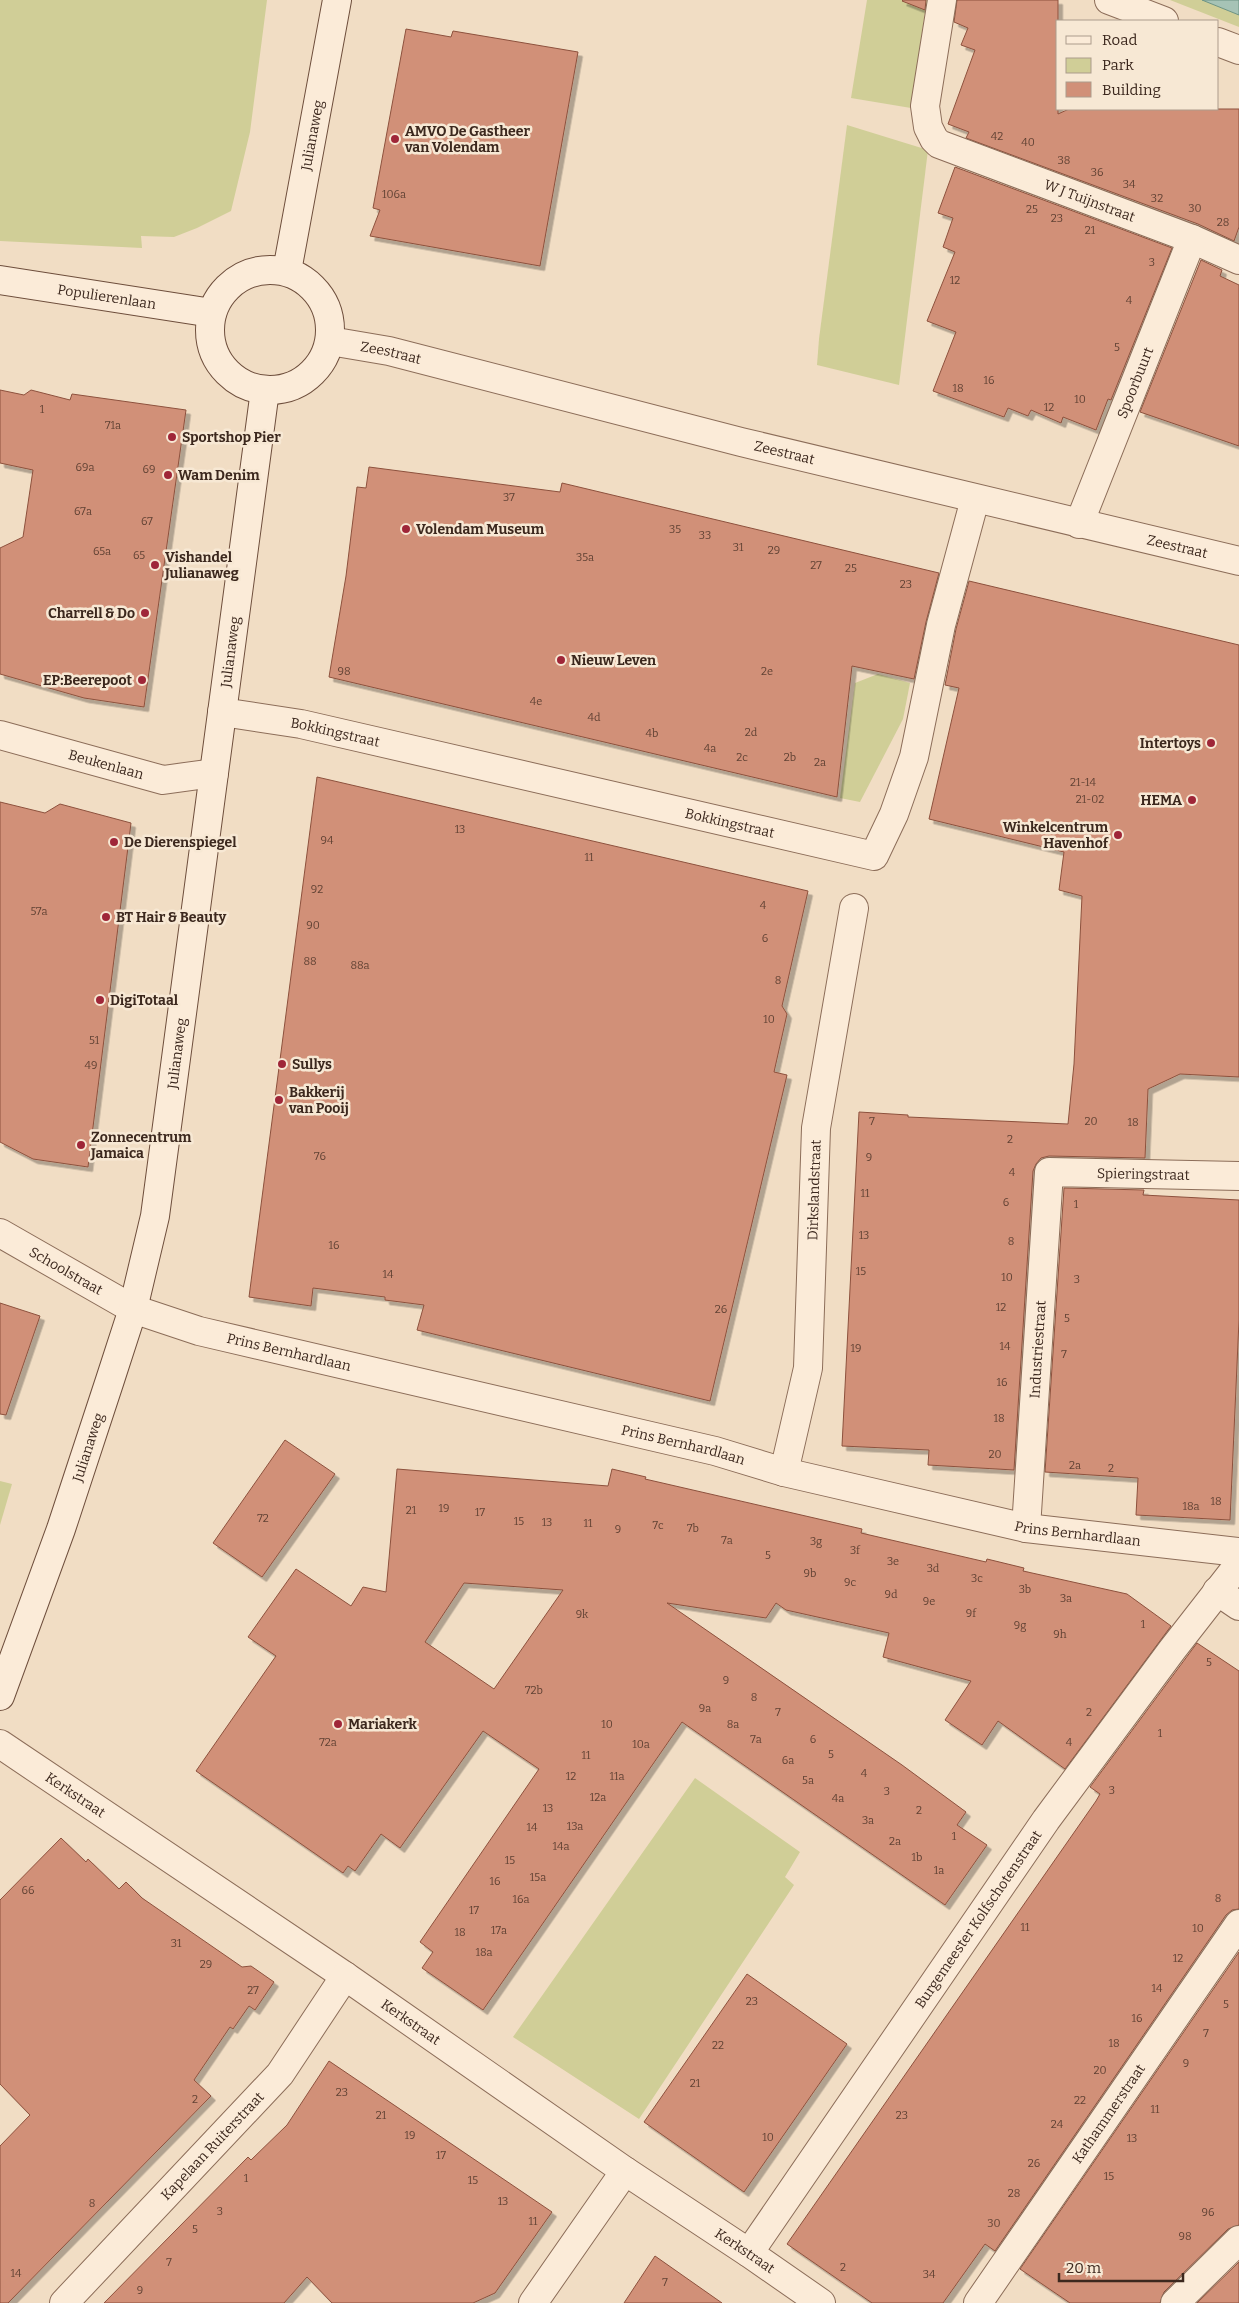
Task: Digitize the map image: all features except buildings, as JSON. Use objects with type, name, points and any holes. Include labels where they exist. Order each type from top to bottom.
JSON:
[{"type":"street","name":"Julianaweg","points":[[287,271],[337,0]]},
{"type":"street","name":"W J Tuijnstraat","points":[[942,0],[925,106],[928,127],[939,144],[1192,239],[1239,260]]},
{"type":"street","points":[[1109,0],[1161,20]]},
{"type":"street","points":[[1219,42],[1239,50]]},
{"type":"street","name":"Spoorbuurt","points":[[1078,524],[1192,239]]},
{"type":"street","points":[[263,269],[287,271],[307,281],[322,297],[330,319],[330,341],[322,361],[307,378],[287,388],[265,390],[239,382],[220,365],[210,340],[212,313],[222,292],[241,276],[263,269]]},
{"type":"street","name":"Populierenlaan","points":[[0,280],[212,313]]},
{"type":"street","name":"Zeestraat","points":[[330,341],[389,351],[741,442],[1239,561]]},
{"type":"street","name":"Julianaweg","points":[[2,1687],[61,1528],[133,1308],[155,1216],[265,390]]},
{"type":"street","name":"Bokkingstraat","points":[[222,712],[300,724],[874,856],[894,814],[914,757],[941,625],[975,499]]},
{"type":"street","name":"Beukenlaan","points":[[0,735],[163,780],[214,773]]},
{"type":"street","name":"Dirkslandstraat","points":[[784,1472],[808,1368],[816,1128],[854,908]]},
{"type":"street","name":"Spieringstraat","points":[[1049,1172],[1239,1176]]},
{"type":"street","name":"Industriestraat","points":[[1026,1528],[1049,1172]]},
{"type":"street","name":"Schoolstraat","points":[[0,1233],[133,1308]]},
{"type":"street","name":"Prins Bernhardlaan","points":[[133,1308],[199,1331],[715,1451],[784,1472],[1026,1528],[1239,1552]]},
{"type":"street","name":"Burgemeester Kolfschotenstraat","points":[[749,2253],[1046,1820],[1228,1599],[1239,1564]]},
{"type":"street","name":"Kerkstraat","points":[[0,1744],[345,1976],[625,2171],[749,2253],[820,2303]]},
{"type":"street","name":"Kathammerstraat","points":[[978,2303],[1239,1924]]},
{"type":"street","name":"Kapelaan Ruiterstraat","points":[[64,2303],[280,2074],[345,1976]]},
{"type":"street","points":[[533,2303],[625,2171]]},
{"type":"street","points":[[1175,2303],[1239,2240]]},
{"type":"green space","points":[[0,0],[267,0],[250,132],[231,211],[174,237],[141,236],[142,248],[0,241]]},
{"type":"green space","points":[[867,0],[929,0],[925,12],[911,108],[851,98]]},
{"type":"green space","points":[[1170,0],[1202,0],[1239,15],[1239,27]]},
{"type":"green space","points":[[847,125],[928,150],[899,385],[817,365]]},
{"type":"green space","points":[[878,674],[910,683],[903,719],[860,802],[840,798],[855,683]]},
{"type":"green space","points":[[0,1481],[12,1484],[0,1525]]},
{"type":"green space","points":[[695,1778],[800,1852],[785,1877],[794,1885],[639,2119],[513,2037]]},
{"type":"shaded area","points":[[1202,0],[1239,0],[1239,15]]},
{"type":"place","name":"AMVO De Gastheer van Volendam","points":[[395,139]]},
{"type":"place","name":"Sportshop Pier","points":[[172,437]]},
{"type":"place","name":"Wam Denim","points":[[168,475]]},
{"type":"place","name":"Volendam Museum","points":[[406,529]]},
{"type":"place","name":"Vishandel Julianaweg","points":[[155,565]]},
{"type":"place","name":"Charrell & Do","points":[[145,613]]},
{"type":"place","name":"Nieuw Leven","points":[[561,660]]},
{"type":"place","name":"EP:Beerepoot","points":[[142,680]]},
{"type":"place","name":"Intertoys","points":[[1211,743]]},
{"type":"place","name":"HEMA","points":[[1192,800]]},
{"type":"place","name":"Winkelcentrum Havenhof","points":[[1118,835]]},
{"type":"place","name":"De Dierenspiegel","points":[[114,842]]},
{"type":"place","name":"BT Hair & Beauty","points":[[106,917]]},
{"type":"place","name":"DigiTotaal","points":[[100,1000]]},
{"type":"place","name":"Sullys","points":[[282,1064]]},
{"type":"place","name":"Bakkerij van Pooij","points":[[279,1100]]},
{"type":"place","name":"Zonnecentrum Jamaica","points":[[81,1145]]},
{"type":"place","name":"Mariakerk","points":[[338,1724]]}]
